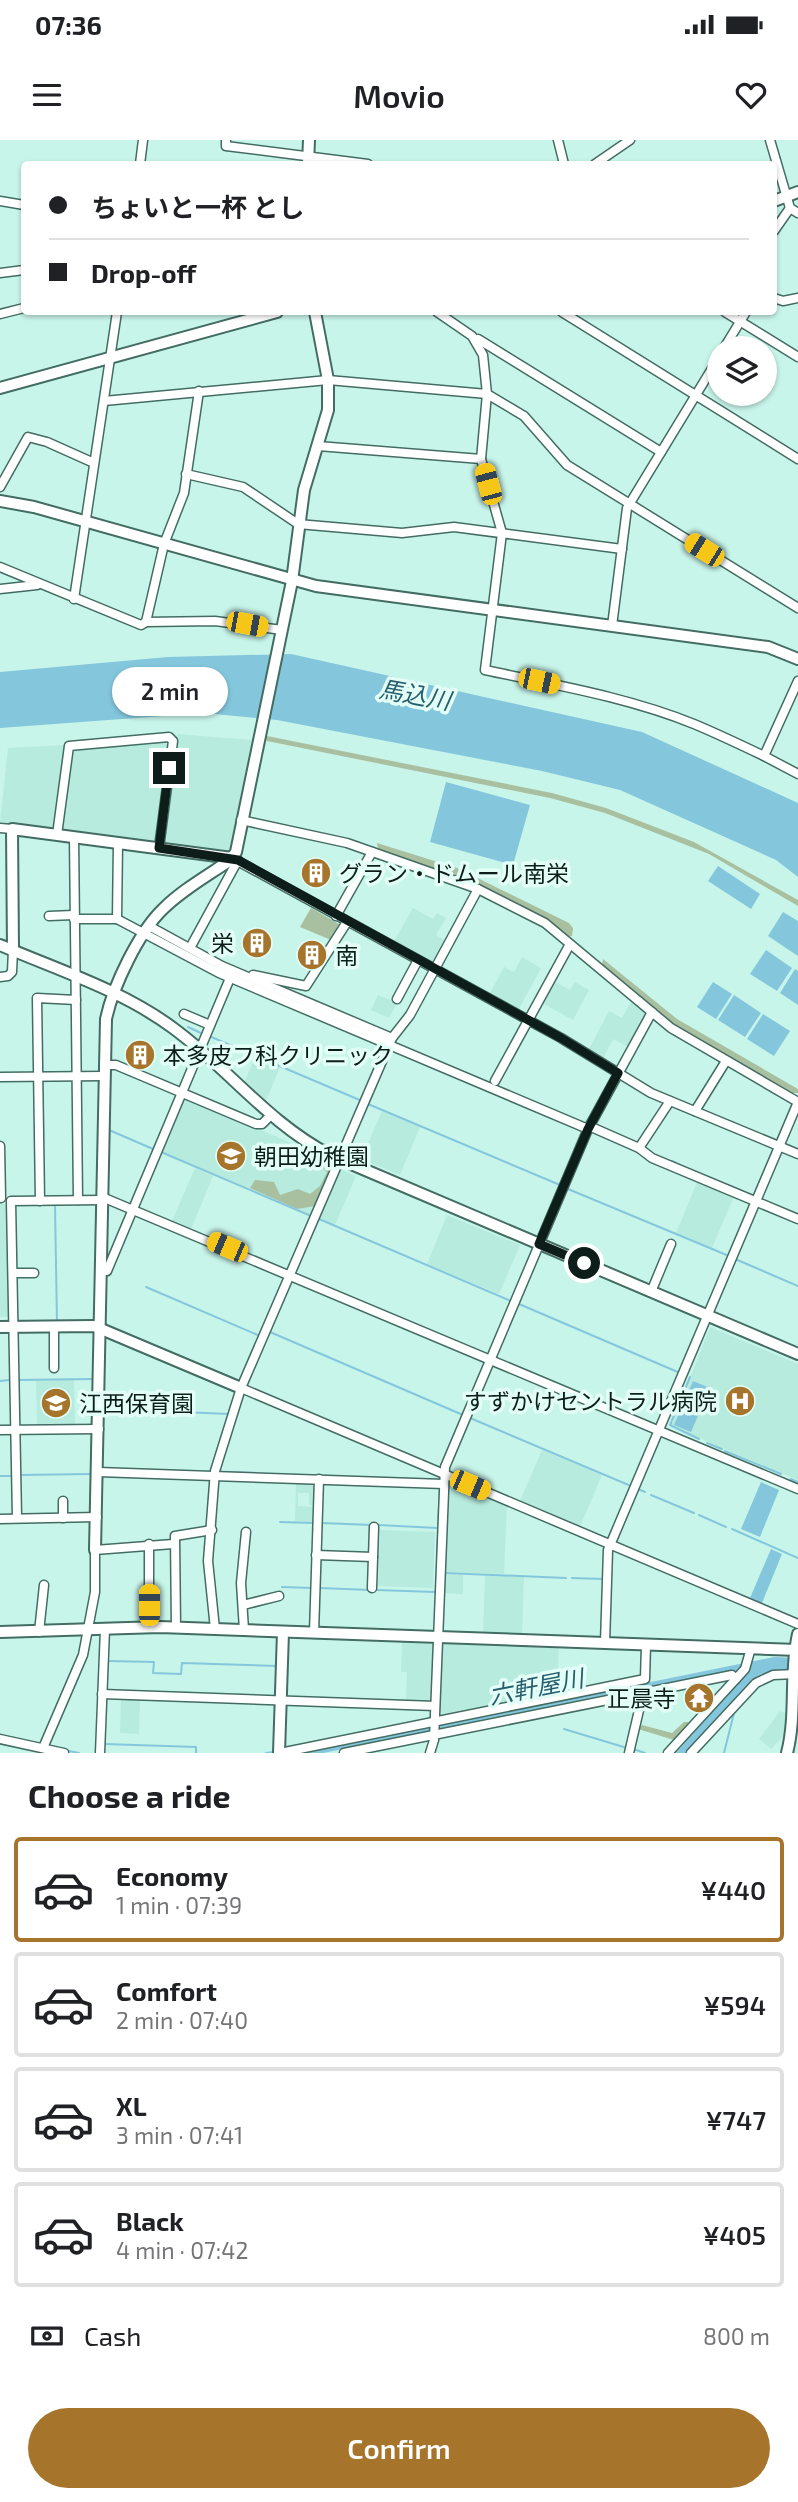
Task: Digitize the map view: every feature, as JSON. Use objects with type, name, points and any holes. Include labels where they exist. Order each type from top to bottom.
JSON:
[{"type":"street","points":[[140,161],[143,140]]},
{"type":"street","points":[[226,140],[226,146],[308,160],[309,140]]},
{"type":"street","points":[[558,140],[563,161]]},
{"type":"street","points":[[599,161],[630,140]]},
{"type":"street","points":[[770,140],[777,161]]},
{"type":"street","points":[[777,162],[791,206]]},
{"type":"street","points":[[777,227],[798,192]]},
{"type":"street","points":[[0,201],[21,204]]},
{"type":"street","points":[[0,273],[21,270]]},
{"type":"street","points":[[777,299],[783,301],[798,298]]},
{"type":"street","points":[[0,314],[21,310]]},
{"type":"street","points":[[74,599],[117,315]]},
{"type":"street","points":[[0,388],[266,315]]},
{"type":"street","points":[[190,948],[235,859],[292,581],[304,490],[328,410],[328,380],[316,315]]},
{"type":"street","points":[[441,315],[661,452]]},
{"type":"street","points":[[567,315],[798,459]]},
{"type":"street","points":[[730,315],[798,357]]},
{"type":"street","points":[[732,336],[744,315]]},
{"type":"street","points":[[472,336],[483,355],[487,394],[481,459],[502,533],[485,670],[593,693],[646,708],[694,724],[798,774]]},
{"type":"street","points":[[612,626],[630,503],[707,377]]},
{"type":"street","points":[[104,401],[328,380],[487,394],[524,416],[567,465],[798,608]]},
{"type":"street","points":[[146,622],[164,544],[184,493],[199,391]]},
{"type":"street","points":[[0,487],[28,437],[47,442],[94,463]]},
{"type":"street","points":[[318,446],[481,459]]},
{"type":"street","points":[[186,474],[243,487],[298,524],[402,533],[454,527],[622,549]]},
{"type":"street","points":[[0,501],[86,522],[292,581],[492,611],[768,647],[798,659]]},
{"type":"street","points":[[0,568],[141,625],[146,622],[215,621],[280,636]]},
{"type":"street","points":[[0,589],[40,585]]},
{"type":"street","points":[[764,756],[798,681]]},
{"type":"street","points":[[57,835],[69,746],[169,737],[173,741],[159,848]]},
{"type":"street","points":[[242,820],[372,852],[478,889],[545,923],[671,1028],[798,1102],[611,1545],[605,1643]]},
{"type":"street","points":[[0,828],[235,859],[670,1101],[798,1154]]},
{"type":"street","points":[[0,977],[8,976],[12,972],[12,829]]},
{"type":"street","points":[[74,837],[78,1200]]},
{"type":"street","points":[[117,919],[118,843]]},
{"type":"street","points":[[336,916],[372,852]]},
{"type":"street","points":[[43,1748],[81,1660],[95,1592],[106,1019],[113,994],[147,930],[170,902],[235,859]]},
{"type":"street","points":[[215,1629],[209,1569],[214,1476],[242,1388],[390,1041],[410,1015],[478,889]]},
{"type":"street","points":[[49,916],[117,919],[147,930],[190,948],[232,974],[248,977],[588,1128],[639,1148],[652,1158],[798,1219]]},
{"type":"street","points":[[248,977],[249,974],[306,986],[347,922]]},
{"type":"street","points":[[147,930],[232,974],[390,1041]]},
{"type":"street","points":[[495,1081],[570,944]]},
{"type":"street","points":[[0,945],[113,994],[157,1017],[200,1050],[270,1116],[303,1140],[340,1160],[798,1354]]},
{"type":"street","points":[[397,999],[418,960]]},
{"type":"street","points":[[101,1271],[107,1271],[232,974]]},
{"type":"street","points":[[40,1201],[37,998],[76,1000]]},
{"type":"street","points":[[430,1753],[434,1734],[445,1467],[588,1128],[652,1012]]},
{"type":"street","points":[[184,1014],[210,1026]]},
{"type":"street","points":[[695,1111],[726,1061]]},
{"type":"street","points":[[0,1077],[77,1076],[116,1065],[256,1124],[262,1124],[270,1116]]},
{"type":"street","points":[[639,1148],[670,1101]]},
{"type":"street","points":[[0,1146],[1,1198]]},
{"type":"street","points":[[17,1518],[11,1201],[102,1198],[134,1208],[798,1489]]},
{"type":"street","points":[[651,1292],[671,1244]]},
{"type":"street","points":[[13,1273],[34,1273]]},
{"type":"street","points":[[54,1326],[54,1368]]},
{"type":"street","points":[[0,1327],[100,1328],[242,1388],[444,1479],[611,1545],[798,1624]]},
{"type":"street","points":[[0,1430],[99,1429]]},
{"type":"street","points":[[98,1472],[319,1479],[444,1479]]},
{"type":"street","points":[[314,1633],[319,1479]]},
{"type":"street","points":[[63,1501],[63,1518]]},
{"type":"street","points":[[0,1518],[97,1517]]},
{"type":"street","points":[[372,1588],[374,1527]]},
{"type":"street","points":[[176,1628],[175,1536],[180,1533],[212,1530]]},
{"type":"street","points":[[244,1630],[241,1577],[246,1532]]},
{"type":"street","points":[[149,1544],[149,1627]]},
{"type":"street","points":[[95,1550],[173,1544]]},
{"type":"street","points":[[316,1555],[373,1558]]},
{"type":"street","points":[[39,1632],[44,1585]]},
{"type":"street","points":[[243,1605],[279,1596]]},
{"type":"street","points":[[0,1632],[149,1627],[751,1648],[795,1652]]},
{"type":"street","points":[[100,1753],[105,1629]]},
{"type":"street","points":[[283,1632],[279,1753],[645,1679],[646,1644]]},
{"type":"street","points":[[787,1753],[794,1721],[795,1652],[798,1634]]},
{"type":"street","points":[[668,1753],[744,1671],[751,1648]]},
{"type":"street","points":[[691,1753],[756,1683],[773,1675],[795,1674]]},
{"type":"street","points":[[344,1753],[732,1675],[736,1679]]},
{"type":"street","points":[[629,1753],[643,1693]]},
{"type":"street","points":[[102,1694],[435,1706]]},
{"type":"street","points":[[0,1739],[64,1753]]},
{"type":"shaded area","points":[[177,734],[252,740],[232,848],[226,853],[165,845],[163,841]]},
{"type":"shaded area","points":[[267,736],[552,793],[606,808],[694,842],[798,900],[798,906],[709,854],[605,813],[550,798],[267,741],[264,738]]},
{"type":"shaded area","points":[[167,741],[169,743],[156,840],[153,843],[64,831],[61,827],[74,749]]},
{"type":"shaded area","points":[[66,745],[55,826],[52,829],[0,822],[8,748]]},
{"type":"shaded area","points":[[377,843],[457,868],[569,923],[573,928],[572,936],[568,937],[480,886],[378,850]]},
{"type":"shaded area","points":[[311,908],[339,924],[331,940],[300,927]]},
{"type":"shaded area","points":[[413,908],[433,919],[437,913],[446,918],[436,935],[448,942],[435,966],[393,943]]},
{"type":"shaded area","points":[[522,957],[541,968],[518,1011],[489,995],[504,967],[514,972]]},
{"type":"shaded area","points":[[603,959],[677,1019],[798,1089],[798,1093],[791,1093],[673,1025],[602,965]]},
{"type":"shaded area","points":[[552,980],[570,990],[575,982],[589,990],[573,1020],[540,1002]]},
{"type":"shaded area","points":[[378,995],[397,1003],[389,1018],[371,1010]]},
{"type":"shaded area","points":[[632,1000],[648,1014],[630,1048],[613,1039],[602,1060],[588,1051],[609,1011],[622,1018]]},
{"type":"shaded area","points":[[255,1057],[280,1067],[266,1101],[245,1081]]},
{"type":"shaded area","points":[[184,1097],[289,1142],[335,1167],[314,1216],[160,1151]]},
{"type":"shaded area","points":[[382,1111],[420,1127],[400,1175],[361,1159]]},
{"type":"shaded area","points":[[319,1160],[334,1168],[315,1206],[297,1209],[250,1188],[255,1180],[274,1182],[280,1195],[298,1189],[310,1194],[320,1186],[327,1172],[317,1162]]},
{"type":"shaded area","points":[[195,1168],[213,1176],[191,1229],[172,1221]]},
{"type":"shaded area","points":[[339,1169],[356,1176],[335,1225],[318,1218]]},
{"type":"shaded area","points":[[698,1180],[734,1196],[712,1248],[676,1233]]},
{"type":"shaded area","points":[[0,1204],[9,1204],[12,1317],[0,1317]]},
{"type":"shaded area","points":[[447,1215],[520,1245],[499,1294],[427,1264]]},
{"type":"shaded area","name":"すずかけセントラル病院","points":[[710,1327],[798,1364],[798,1480],[671,1426]]},
{"type":"shaded area","name":"江西保育園","points":[[74,1380],[75,1426],[37,1426],[36,1381]]},
{"type":"shaded area","points":[[542,1450],[602,1475],[579,1529],[519,1503]]},
{"type":"shaded area","points":[[296,1483],[317,1484],[316,1505],[309,1505],[309,1493],[298,1493],[298,1506],[316,1507],[315,1522],[295,1521]]},
{"type":"shaded area","points":[[447,1486],[467,1487],[507,1504],[504,1574],[444,1572]]},
{"type":"shaded area","points":[[380,1530],[435,1532],[433,1588],[378,1586]]},
{"type":"shaded area","points":[[444,1574],[463,1575],[463,1594],[442,1593]]},
{"type":"shaded area","points":[[485,1576],[524,1577],[522,1635],[483,1634]]},
{"type":"shaded area","points":[[402,1643],[434,1644],[432,1702],[406,1701],[407,1672],[401,1672]]},
{"type":"shaded area","points":[[440,1644],[559,1648],[557,1693],[438,1717]]},
{"type":"shaded area","points":[[121,1698],[140,1698],[139,1734],[120,1733]]},
{"type":"shaded area","points":[[780,1711],[789,1714],[788,1731],[771,1749],[759,1739]]},
{"type":"shaded area","points":[[684,1722],[688,1722],[688,1726],[674,1740],[638,1729],[642,1725],[672,1733]]},
{"type":"water","name":"馬込川","points":[[291,654],[642,732],[798,803],[798,877],[776,860],[620,790],[542,771],[277,720],[204,713],[0,728],[0,672],[168,657]]},
{"type":"water","points":[[446,782],[530,805],[513,865],[430,842]]},
{"type":"water","points":[[718,866],[760,894],[751,909],[708,881]]},
{"type":"water","points":[[783,912],[798,921],[798,956],[768,936]]},
{"type":"water","points":[[766,950],[792,968],[777,991],[750,974]]},
{"type":"water","points":[[795,969],[798,971],[798,1005],[780,993]]},
{"type":"water","points":[[713,982],[732,994],[716,1019],[697,1007]]},
{"type":"water","points":[[734,995],[761,1013],[745,1037],[718,1020]]},
{"type":"water","points":[[763,1014],[790,1031],[774,1056],[747,1039]]},
{"type":"water","points":[[693,1381],[710,1388],[691,1432],[674,1425]]},
{"type":"water","points":[[761,1482],[779,1490],[760,1537],[741,1529]]},
{"type":"water","points":[[771,1549],[782,1554],[762,1603],[750,1598]]},
{"type":"water","points":[[774,1657],[798,1658],[798,1670],[774,1670],[756,1678],[686,1753],[676,1753],[750,1669],[323,1753],[301,1753]]},
{"type":"waterway","points":[[188,1027],[203,1034]]},
{"type":"waterway","points":[[209,1036],[362,1101]]},
{"type":"waterway","points":[[368,1104],[560,1185]]},
{"type":"waterway","points":[[109,1130],[153,1149]]},
{"type":"waterway","points":[[161,1152],[311,1216]]},
{"type":"waterway","points":[[672,1161],[680,1165]]},
{"type":"waterway","points":[[568,1189],[729,1256]]},
{"type":"waterway","points":[[55,1205],[57,1323]]},
{"type":"waterway","points":[[319,1219],[511,1301]]},
{"type":"waterway","points":[[735,1259],[798,1286]]},
{"type":"waterway","points":[[146,1287],[260,1336]]},
{"type":"waterway","points":[[519,1304],[680,1373]]},
{"type":"waterway","points":[[270,1332],[463,1415]]},
{"type":"waterway","points":[[690,1377],[670,1425],[699,1439]]},
{"type":"waterway","points":[[18,1380],[93,1379]]},
{"type":"waterway","points":[[0,1381],[9,1380]]},
{"type":"waterway","points":[[105,1409],[230,1414]]},
{"type":"waterway","points":[[470,1418],[631,1486]]},
{"type":"waterway","points":[[707,1443],[722,1449]]},
{"type":"waterway","points":[[725,1451],[781,1474]]},
{"type":"waterway","points":[[220,1472],[257,1473]]},
{"type":"waterway","points":[[19,1475],[90,1474]]},
{"type":"waterway","points":[[260,1474],[299,1475]]},
{"type":"waterway","points":[[0,1476],[11,1476]]},
{"type":"waterway","points":[[791,1479],[798,1482]]},
{"type":"waterway","points":[[438,1524],[440,1488]]},
{"type":"waterway","points":[[638,1489],[645,1492]]},
{"type":"waterway","points":[[651,1495],[694,1513]]},
{"type":"waterway","points":[[699,1515],[726,1527]]},
{"type":"waterway","points":[[280,1522],[314,1523]]},
{"type":"waterway","points":[[322,1523],[372,1525]]},
{"type":"waterway","points":[[378,1525],[438,1528]]},
{"type":"waterway","points":[[437,1557],[438,1528]]},
{"type":"waterway","points":[[732,1529],[798,1558]]},
{"type":"waterway","points":[[437,1566],[438,1573]]},
{"type":"waterway","points":[[445,1573],[566,1578]]},
{"type":"waterway","points":[[572,1578],[603,1579]]},
{"type":"waterway","points":[[282,1587],[313,1588]]},
{"type":"waterway","points":[[320,1588],[370,1590]]},
{"type":"waterway","points":[[376,1590],[435,1592]]},
{"type":"waterway","points":[[108,1661],[154,1662],[153,1673],[181,1674],[182,1663],[277,1666],[275,1697]]},
{"type":"waterway","points":[[724,1753],[734,1713]]},
{"type":"waterway","points":[[564,1729],[627,1748]]},
{"type":"waterway","points":[[105,1744],[196,1747],[196,1753]]},
{"type":"waterway","points":[[633,1749],[645,1753]]},
{"type":"waterway","points":[[64,1750],[79,1753]]},
{"type":"waterway","points":[[266,1753],[273,1752]]},
{"type":"place","name":"グラン・ドムール南栄","points":[[316,873]]},
{"type":"place","name":"栄","points":[[257,943]]},
{"type":"place","name":"南","points":[[312,955]]},
{"type":"place","name":"本多皮フ科クリニック","points":[[140,1055]]},
{"type":"place","name":"朝田幼稚園","points":[[231,1156]]},
{"type":"place","name":"すずかけセントラル病院","points":[[740,1401]]},
{"type":"place","name":"江西保育園","points":[[56,1403]]},
{"type":"place","name":"正晨寺","points":[[699,1698]]},
{"type":"route","points":[[169,768],[159,848],[238,860],[561,1038],[618,1073],[588,1129],[539,1244],[584,1263]]},
{"type":"water label","name":"六軒屋川","points":[[536,1686]]}]
